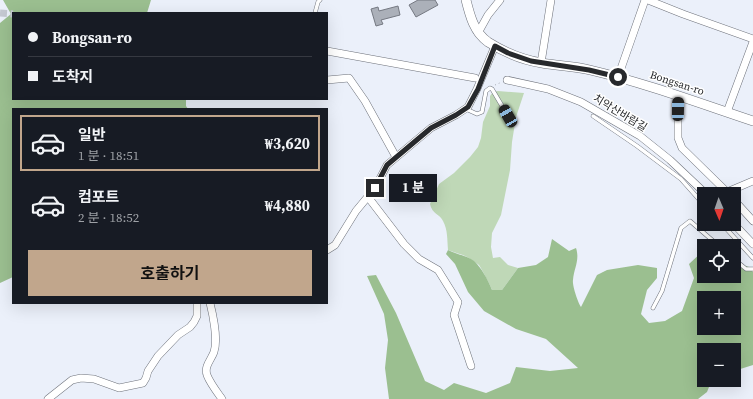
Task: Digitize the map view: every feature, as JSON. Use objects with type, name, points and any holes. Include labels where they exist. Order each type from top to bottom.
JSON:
[{"type":"street","name":"Bongsan-ro","points":[[466,0],[473,24],[478,33],[495,46],[523,58],[541,63],[589,70],[618,77],[753,121]]},
{"type":"street","points":[[478,33],[488,15],[500,0]]},
{"type":"street","points":[[541,63],[551,0]]},
{"type":"street","points":[[618,77],[645,0]]},
{"type":"street","points":[[648,0],[753,39]]},
{"type":"street","points":[[727,112],[753,42]]},
{"type":"street","points":[[328,249],[335,245],[356,211],[375,188],[387,165],[431,128],[466,109],[478,89],[495,46]]},
{"type":"street","points":[[328,51],[475,78]]},
{"type":"street","points":[[328,80],[349,78],[365,101],[396,157]]},
{"type":"street","name":"치악산바람길","points":[[507,80],[548,89],[587,106],[640,136],[670,160],[699,187]]},
{"type":"street","points":[[678,97],[678,138],[682,148],[722,187]]},
{"type":"street","points":[[740,187],[753,180]]},
{"type":"street","points":[[368,197],[404,244],[419,259],[438,270],[458,302],[454,315],[471,366]]},
{"type":"street","points":[[741,207],[753,220]]},
{"type":"street","points":[[741,231],[753,244]]},
{"type":"street","points":[[48,399],[72,380],[81,378],[94,379],[119,388],[143,383],[148,371],[158,356],[178,335],[190,327],[194,322],[197,316],[197,304]]},
{"type":"street","points":[[210,304],[215,328],[215,344],[214,352],[206,368],[207,375],[222,399]]},
{"type":"lane","points":[[315,12],[320,0]]},
{"type":"lane","points":[[466,109],[477,114],[482,112],[486,91],[490,88],[508,116]]},
{"type":"lane","points":[[593,116],[637,146],[681,180],[697,197]]},
{"type":"lane","points":[[652,308],[662,291],[681,228],[690,221],[711,239]]},
{"type":"lane","points":[[728,231],[753,258]]},
{"type":"lane","points":[[741,265],[746,269],[753,269]]},
{"type":"path","points":[[490,88],[507,80]]},
{"type":"green space","points":[[3,0],[151,0],[147,12],[12,12],[12,100],[186,100],[187,108],[12,108],[12,277],[0,283],[0,23],[11,14]]},
{"type":"green space","points":[[493,92],[524,93],[516,117],[510,170],[501,215],[492,233],[491,247],[493,258],[500,257],[508,265],[518,268],[502,290],[492,290],[479,265],[465,256],[448,250],[445,224],[442,219],[432,210],[430,204],[439,184],[454,173],[478,147],[483,122],[490,106],[490,96]]},
{"type":"green space","points":[[552,239],[569,251],[576,248],[577,260],[573,282],[578,302],[581,307],[597,275],[607,270],[638,265],[657,268],[657,278],[647,290],[641,314],[649,323],[665,321],[682,311],[694,278],[689,264],[697,257],[697,283],[741,283],[741,264],[749,267],[753,272],[753,365],[741,369],[741,343],[697,343],[697,387],[709,387],[707,392],[698,399],[389,399],[385,368],[388,340],[384,314],[367,276],[376,275],[396,313],[425,381],[444,390],[454,383],[486,393],[510,383],[516,367],[550,371],[578,368],[546,339],[516,329],[484,311],[468,292],[455,264],[446,254],[448,250],[474,261],[489,282],[492,290],[502,290],[518,268],[536,265],[548,257]]},
{"type":"building","points":[[418,0],[435,0],[438,5],[416,17],[409,5]]},
{"type":"building","points":[[398,6],[400,15],[381,20],[383,24],[376,26],[371,9],[378,7],[379,11]]},
{"type":"tunnel","points":[[0,13],[12,14]]},
{"type":"route","points":[[375,188],[387,165],[431,128],[464,111],[468,107],[478,89],[495,46],[508,53],[531,61],[589,70],[618,77]]}]
